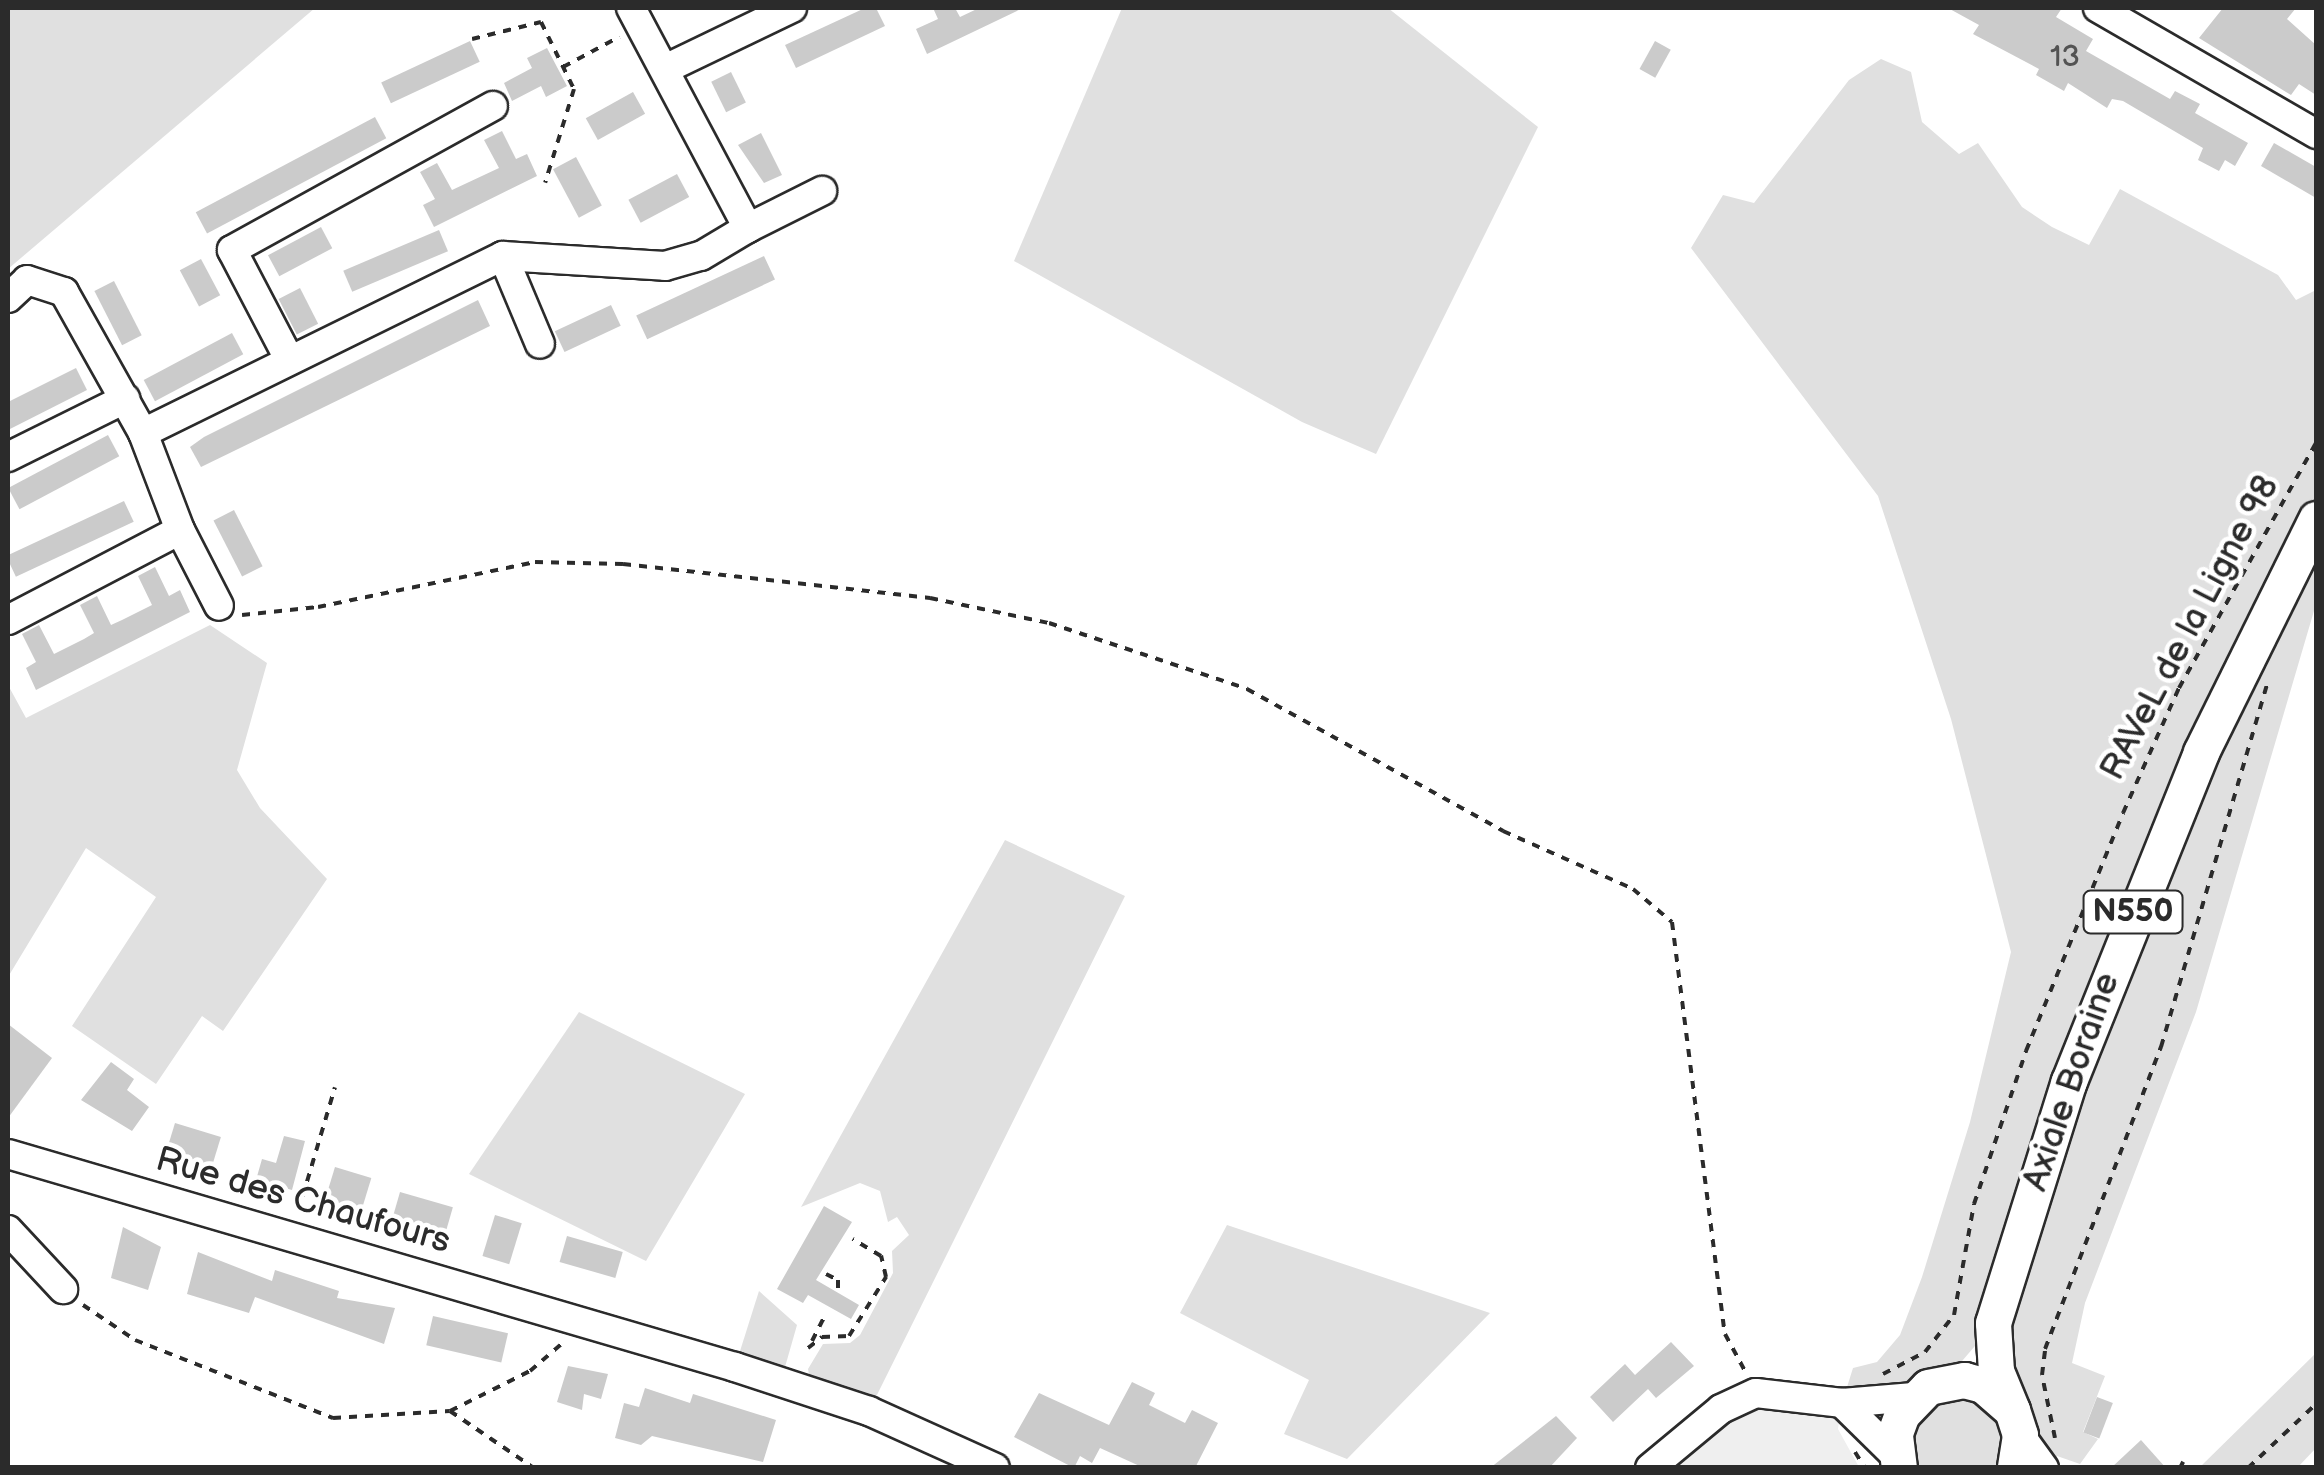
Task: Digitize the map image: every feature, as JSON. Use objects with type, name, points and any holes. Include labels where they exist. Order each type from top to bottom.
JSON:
[{"type":"main road","name":"Axiale Boraine","points":[[2016,1438],[1996,1370],[1993,1324],[2069,1080],[2124,935],[2248,650],[2316,519]]},
{"type":"main road","name":"Axiale Boraine","points":[[1897,1461],[1895,1433],[1930,1389],[1993,1324]]},
{"type":"main road","points":[[1930,1389],[1983,1385],[2016,1438]]},
{"type":"street","points":[[664,69],[792,8]]},
{"type":"street","points":[[2098,8],[2316,134]]},
{"type":"street","points":[[636,16],[748,228]]},
{"type":"street","points":[[290,359],[232,250],[492,106]]},
{"type":"street","points":[[143,432],[503,256],[664,266],[701,256],[822,191]]},
{"type":"street","points":[[503,256],[540,344]]},
{"type":"street","points":[[8,298],[27,280],[64,292],[143,432],[180,530],[219,606]]},
{"type":"street","points":[[8,457],[125,399]]},
{"type":"street","points":[[8,620],[180,530]]},
{"type":"street","name":"Rue des Chaufours","points":[[8,1154],[791,1385],[869,1411],[996,1468]]},
{"type":"street","points":[[8,1230],[63,1289]]},
{"type":"street","points":[[1650,1468],[1720,1409],[1756,1393],[1842,1404],[1930,1389]]},
{"type":"street","points":[[1842,1404],[1897,1461]]},
{"type":"street","points":[[2016,1438],[2050,1461]]},
{"type":"path","points":[[563,67],[636,16]]},
{"type":"path","points":[[472,39],[541,22],[574,90],[544,183]]},
{"type":"path","name":"RAVeL de la Ligne 98","points":[[1879,1376],[1924,1352],[1954,1315],[1974,1204],[2026,1051],[2123,813],[2179,688],[2316,442]]},
{"type":"path","points":[[219,606],[243,616],[535,562],[623,564],[930,598],[1049,622],[1247,690],[1503,830],[1633,888],[1672,922],[1725,1334],[1756,1393]]},
{"type":"path","points":[[2050,1461],[2042,1375],[2045,1350],[2161,1046],[2270,676]]},
{"type":"path","points":[[291,1236],[335,1087]]},
{"type":"path","points":[[808,1348],[822,1337],[849,1336],[886,1276],[881,1256],[853,1240]]},
{"type":"path","points":[[826,1274],[838,1280],[838,1293]]},
{"type":"path","points":[[63,1289],[134,1340],[304,1412],[370,1420],[450,1410],[530,1372],[560,1347],[578,1320]]},
{"type":"path","points":[[791,1385],[826,1314]]},
{"type":"path","points":[[2248,1468],[2316,1404]]},
{"type":"path","points":[[450,1410],[534,1468]]},
{"type":"shaded area","points":[[8,8],[315,8],[8,269]]},
{"type":"shaded area","points":[[1122,8],[1388,8],[1538,127],[1376,454],[1302,422],[1014,261]]},
{"type":"shaded area","points":[[1881,59],[1911,72],[1922,122],[1959,154],[1978,143],[2022,207],[2052,227],[2089,245],[2120,189],[2278,275],[2296,300],[2316,290],[2316,604],[2196,1012],[2085,1303],[2072,1363],[2105,1376],[2083,1432],[2098,1439],[2080,1464],[2057,1456],[2057,1467],[2044,1467],[1992,1326],[1945,1381],[1842,1403],[1853,1368],[1877,1362],[1900,1335],[1922,1277],[1970,1122],[2011,952],[1951,719],[1878,496],[1691,248],[1723,195],[1754,203],[1849,80]]},
{"type":"shaded area","points":[[210,625],[267,663],[237,770],[260,808],[327,879],[223,1031],[202,1016],[156,1084],[72,1026],[156,897],[86,848],[8,977],[8,685],[26,718]]},
{"type":"shaded area","points":[[1005,840],[1125,896],[869,1411],[812,1392],[808,1369],[823,1344],[850,1343],[860,1335],[893,1273],[892,1251],[909,1235],[897,1217],[888,1222],[880,1191],[860,1183],[801,1207]]},
{"type":"shaded area","points":[[579,1012],[745,1094],[646,1261],[469,1174]]},
{"type":"shaded area","points":[[1227,1225],[1490,1313],[1347,1459],[1284,1434],[1309,1380],[1180,1313]]},
{"type":"shaded area","points":[[759,1291],[797,1325],[781,1381],[735,1367]]},
{"type":"shaded area","points":[[2316,1353],[2316,1448],[2298,1467],[2200,1467]]},
{"type":"shaded area","points":[[1737,1399],[1842,1403],[1838,1429],[1859,1467],[1650,1468]]},
{"type":"shaded area","points":[[1942,1400],[1971,1400],[1997,1419],[2003,1434],[1998,1467],[1916,1467],[1911,1431]]},
{"type":"building","points":[[865,8],[876,8],[885,26],[796,68],[785,45]]},
{"type":"building","points":[[933,8],[955,8],[960,17],[979,8],[1023,8],[927,54],[916,29],[938,19]]},
{"type":"building","points":[[1948,8],[2062,8],[2056,17],[2093,39],[2086,51],[2170,99],[2175,91],[2200,104],[2195,113],[2248,143],[2235,166],[2225,160],[2219,171],[2198,160],[2203,148],[2123,101],[2112,99],[2107,108],[2068,83],[2064,91],[2036,75],[2039,69],[1973,34],[1979,25]]},
{"type":"building","points":[[2223,8],[2296,8],[2287,19],[2316,45],[2316,95],[2299,84],[2291,95],[2199,38]]},
{"type":"building","points":[[470,41],[480,62],[391,103],[381,82]]},
{"type":"building","points":[[1655,41],[1671,50],[1655,78],[1639,69]]},
{"type":"building","points":[[547,48],[567,86],[546,97],[541,86],[512,101],[504,83],[532,68],[527,58]]},
{"type":"building","points":[[731,72],[746,103],[726,112],[711,82]]},
{"type":"building","points":[[633,92],[645,114],[598,140],[586,118]]},
{"type":"building","points":[[375,117],[386,138],[207,233],[196,212]]},
{"type":"building","points":[[502,131],[516,159],[527,154],[537,176],[434,227],[423,205],[435,199],[420,172],[437,163],[452,190],[499,168],[484,140]]},
{"type":"building","points":[[761,133],[782,175],[764,183],[738,145]]},
{"type":"building","points":[[2274,143],[2316,167],[2316,198],[2261,166]]},
{"type":"building","points":[[576,157],[602,206],[579,218],[553,169]]},
{"type":"building","points":[[677,174],[689,197],[641,223],[628,200]]},
{"type":"building","points":[[321,227],[332,248],[279,276],[268,255]]},
{"type":"building","points":[[439,230],[448,251],[352,292],[343,271]]},
{"type":"building","points":[[764,256],[775,280],[647,339],[636,316]]},
{"type":"building","points":[[201,259],[220,295],[199,306],[180,270]]},
{"type":"building","points":[[114,281],[142,335],[122,345],[94,291]]},
{"type":"building","points":[[300,288],[318,324],[297,335],[279,299]]},
{"type":"building","points":[[478,300],[490,326],[201,467],[190,447],[204,437]]},
{"type":"building","points":[[611,305],[621,326],[565,352],[555,331]]},
{"type":"building","points":[[232,333],[243,354],[155,401],[144,380]]},
{"type":"building","points":[[76,368],[87,390],[8,430],[8,402]]},
{"type":"building","points":[[108,435],[119,456],[19,509],[8,488]]},
{"type":"building","points":[[124,501],[134,522],[16,577],[8,555]]},
{"type":"building","points":[[234,510],[263,566],[242,577],[214,520]]},
{"type":"building","points":[[155,567],[169,596],[180,590],[190,612],[36,690],[26,668],[36,662],[22,634],[39,625],[54,654],[94,633],[80,605],[97,596],[111,625],[152,605],[138,576]]},
{"type":"building","points":[[8,1024],[52,1058],[8,1118]]},
{"type":"building","points":[[111,1062],[134,1079],[127,1090],[149,1107],[132,1131],[81,1100]]},
{"type":"building","points":[[175,1123],[221,1137],[211,1171],[165,1156]]},
{"type":"building","points":[[284,1136],[305,1141],[292,1190],[256,1180],[262,1159],[276,1163]]},
{"type":"building","points":[[335,1167],[371,1178],[361,1212],[325,1200]]},
{"type":"building","points":[[400,1192],[453,1207],[445,1236],[392,1221]]},
{"type":"building","points":[[824,1206],[852,1222],[816,1280],[859,1305],[851,1319],[808,1295],[803,1303],[777,1289]]},
{"type":"building","points":[[495,1215],[522,1223],[509,1264],[482,1256]]},
{"type":"building","points":[[123,1227],[161,1247],[148,1290],[111,1278]]},
{"type":"building","points":[[567,1236],[623,1252],[615,1278],[560,1262]]},
{"type":"building","points":[[198,1252],[272,1281],[275,1270],[339,1291],[337,1298],[395,1308],[384,1344],[255,1297],[249,1313],[187,1294]]},
{"type":"building","points":[[433,1316],[508,1333],[501,1363],[426,1345]]},
{"type":"building","points":[[1671,1342],[1694,1366],[1656,1398],[1648,1389],[1613,1422],[1590,1397],[1625,1364],[1635,1375]]},
{"type":"building","points":[[568,1366],[608,1374],[601,1399],[584,1394],[582,1410],[557,1402]]},
{"type":"building","points":[[1132,1382],[1155,1393],[1149,1405],[1185,1423],[1192,1410],[1218,1423],[1195,1468],[1144,1468],[1100,1448],[1092,1463],[1080,1456],[1074,1468],[1014,1437],[1039,1393],[1109,1425]]},
{"type":"building","points":[[645,1388],[690,1403],[693,1394],[776,1420],[763,1462],[652,1436],[641,1445],[615,1438],[624,1403],[639,1407]]},
{"type":"building","points":[[2097,1397],[2113,1403],[2099,1439],[2083,1432]]},
{"type":"building","points":[[1556,1416],[1577,1438],[1549,1468],[1490,1468]]},
{"type":"building","points":[[2141,1440],[2166,1468],[2111,1468]]}]
